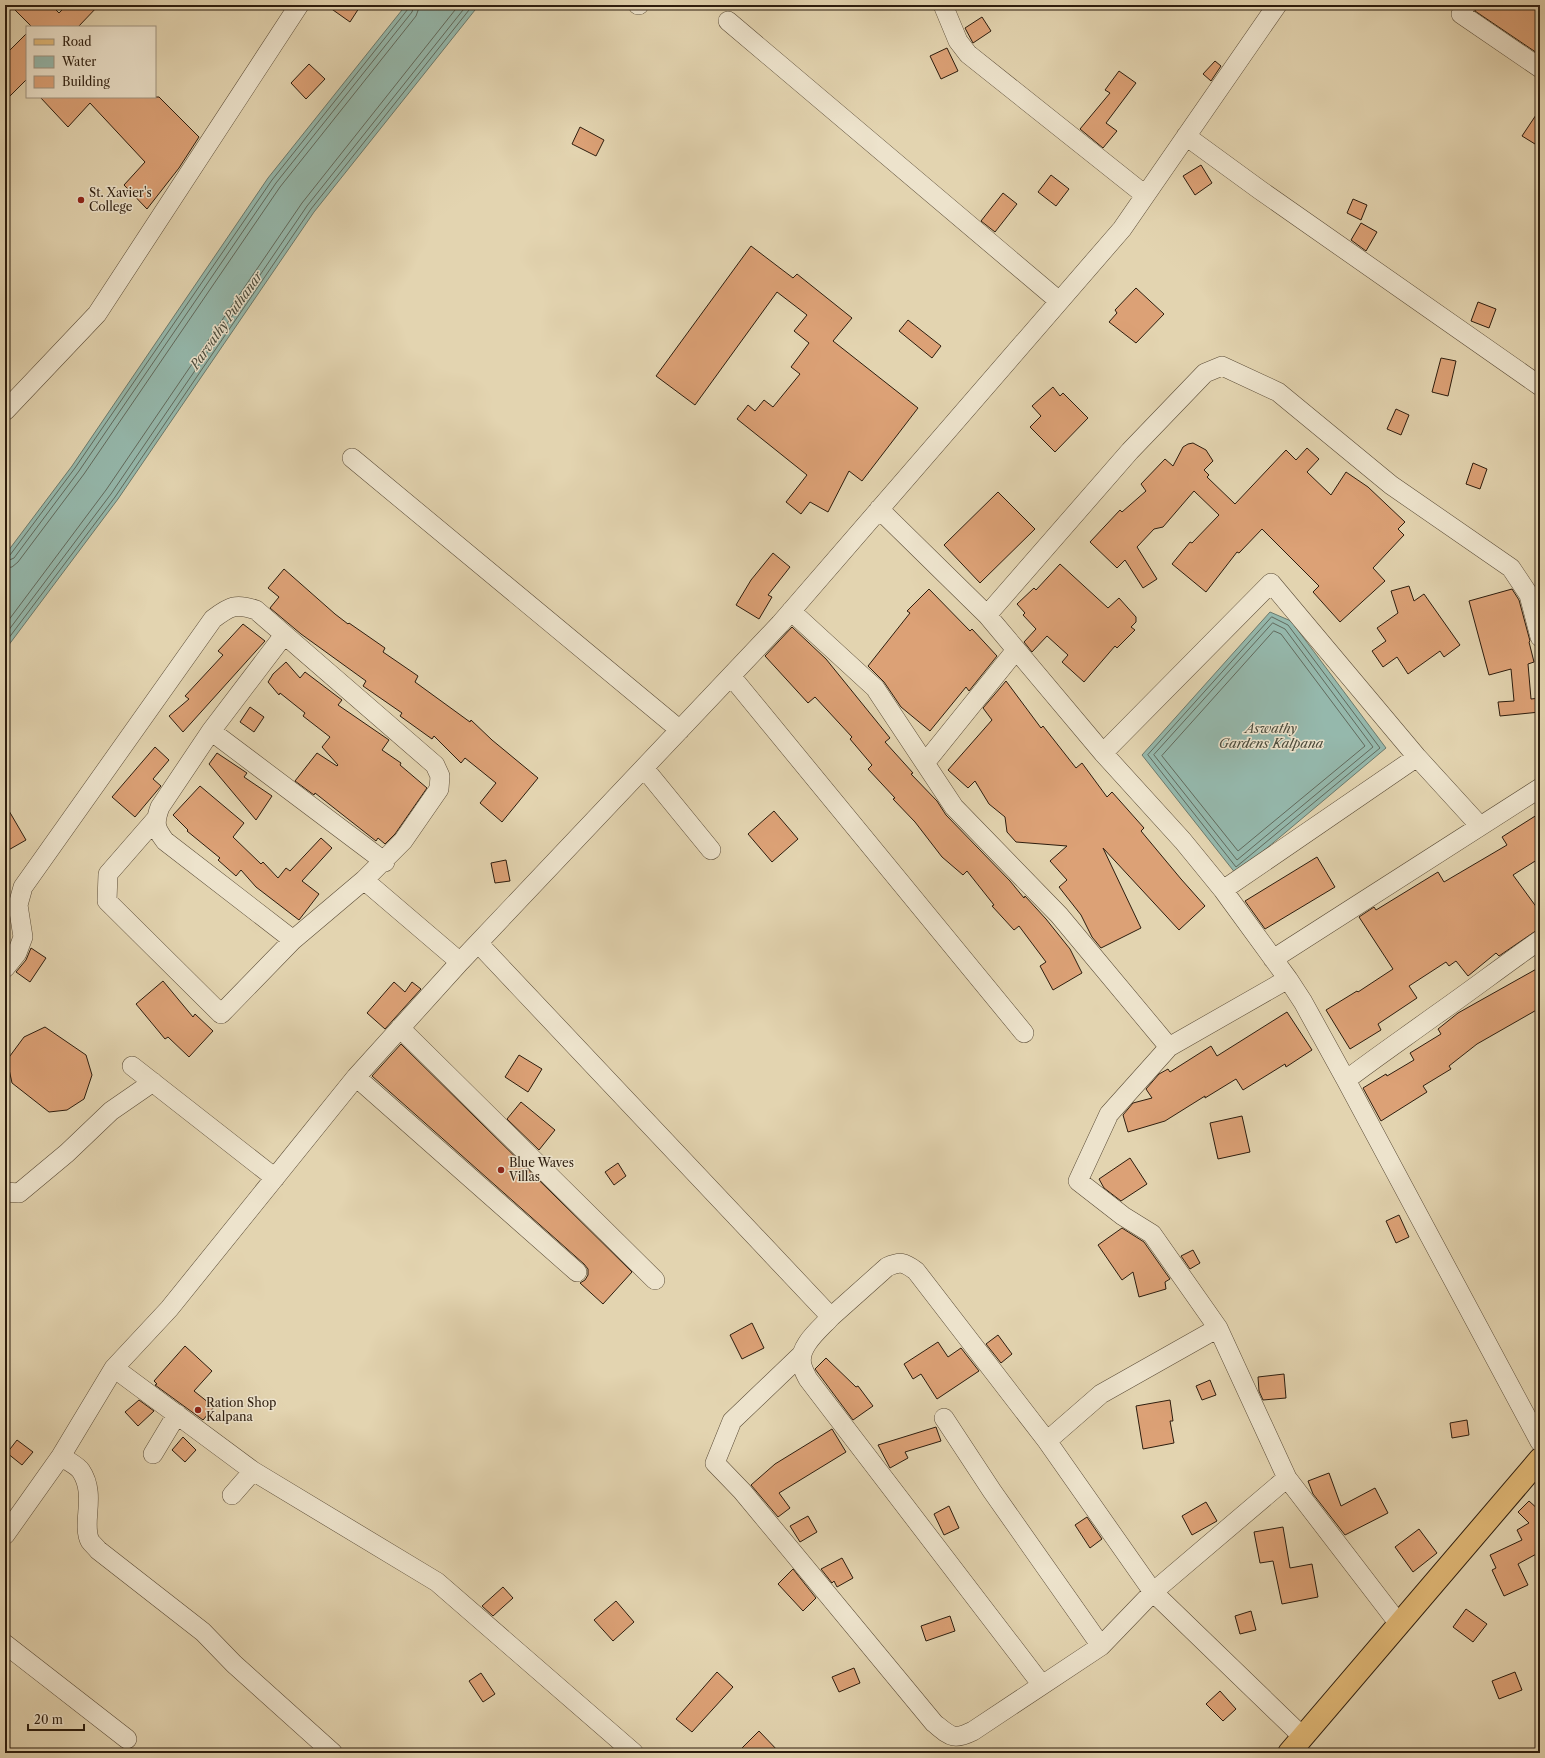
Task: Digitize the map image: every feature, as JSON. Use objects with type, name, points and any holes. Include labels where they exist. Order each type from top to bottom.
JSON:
[{"type":"main road","points":[[1296,1745],[1540,1459]]},
{"type":"street","points":[[5,411],[96,314],[299,5]]},
{"type":"street","points":[[943,5],[958,41],[968,54],[1145,195]]},
{"type":"street","points":[[1466,5],[1461,14],[1540,68]]},
{"type":"street","points":[[5,1535],[61,1456],[114,1368],[169,1309],[356,1077],[460,962],[792,611],[1122,229],[1273,6]]},
{"type":"street","points":[[728,21],[1059,302]]},
{"type":"street","points":[[1186,136],[1267,195],[1540,386]]},
{"type":"street","points":[[987,615],[1130,451],[1204,373],[1222,366],[1278,392],[1391,485],[1511,568],[1529,595],[1540,637]]},
{"type":"street","points":[[352,458],[680,730]]},
{"type":"street","points":[[879,509],[987,615],[1103,753],[1183,841],[1223,890],[1288,979],[1303,1002],[1346,1080],[1540,1442]]},
{"type":"street","points":[[1103,753],[1271,583],[1417,757],[1480,826]]},
{"type":"street","points":[[5,968],[18,953],[23,937],[18,905],[23,887],[213,619],[226,609],[242,605],[256,610],[435,765],[440,776],[439,789],[403,841],[384,862],[364,880],[293,940],[221,1014],[107,901],[108,874],[155,820],[160,807],[211,731],[284,635]]},
{"type":"street","points":[[792,611],[875,688],[954,807],[1060,915],[1169,1047]]},
{"type":"street","points":[[925,763],[1016,650]]},
{"type":"street","points":[[731,676],[1024,1033]]},
{"type":"street","points":[[211,731],[384,862]]},
{"type":"street","points":[[1223,890],[1417,757]]},
{"type":"street","points":[[644,768],[711,850]]},
{"type":"street","points":[[1273,959],[1540,788]]},
{"type":"street","points":[[155,820],[157,831],[165,842],[293,940]]},
{"type":"street","points":[[364,880],[460,962]]},
{"type":"street","points":[[1346,1080],[1540,940]]},
{"type":"street","points":[[478,944],[831,1317]]},
{"type":"street","points":[[1288,979],[1169,1047],[1110,1114],[1078,1181],[1123,1216],[1152,1234],[1218,1328],[1287,1478],[1399,1624]]},
{"type":"street","points":[[400,1028],[655,1280]]},
{"type":"street","points":[[132,1066],[276,1178]]},
{"type":"street","points":[[356,1077],[577,1272]]},
{"type":"street","points":[[5,1192],[19,1193],[67,1153],[111,1111],[153,1082]]},
{"type":"street","points":[[1287,1478],[1153,1592],[1101,1646],[974,1731],[961,1737],[949,1735],[934,1723],[742,1491],[715,1463],[732,1421],[801,1355],[808,1343],[831,1317],[887,1267],[897,1263],[907,1264],[916,1271],[1047,1441],[1153,1592],[1296,1745]]},
{"type":"street","points":[[1047,1441],[1101,1394],[1218,1328]]},
{"type":"street","points":[[801,1355],[802,1365],[808,1380],[1042,1685]]},
{"type":"street","points":[[114,1368],[253,1471],[437,1582],[634,1753]]},
{"type":"street","points":[[153,1454],[177,1414]]},
{"type":"street","points":[[944,1418],[992,1491],[1101,1646]]},
{"type":"street","points":[[61,1456],[80,1470],[86,1483],[89,1496],[88,1532],[90,1541],[98,1550],[203,1632],[234,1664],[332,1753]]},
{"type":"street","points":[[232,1495],[253,1471]]},
{"type":"street","points":[[5,1644],[127,1738]]},
{"type":"water","name":"Parvathy Puthanar","points":[[406,5],[479,5],[314,212],[118,499],[5,650],[5,555],[72,466],[268,178]]},
{"type":"water","name":"Aswathy Gardens Kalpana","points":[[1270,612],[1291,621],[1386,748],[1236,874],[1142,755]]},
{"type":"building","points":[[10,5],[51,5],[59,13],[67,5],[99,5],[79,26],[31,26]]},
{"type":"building","points":[[326,5],[361,5],[350,22]]},
{"type":"building","points":[[1477,5],[1540,5],[1540,55],[1475,11]]},
{"type":"building","points":[[982,17],[991,31],[973,43],[965,28]]},
{"type":"building","points":[[26,34],[26,80],[5,101],[5,55]]},
{"type":"building","points":[[947,48],[958,71],[941,79],[930,56]]},
{"type":"building","points":[[1215,61],[1221,66],[1211,81],[1203,74]]},
{"type":"building","points":[[309,64],[325,79],[306,99],[291,83]]},
{"type":"building","points":[[1119,71],[1136,83],[1106,123],[1117,131],[1103,148],[1080,129],[1110,93],[1105,90]]},
{"type":"building","points":[[159,97],[199,137],[179,168],[147,209],[124,185],[145,162],[90,103],[68,127],[41,98]]},
{"type":"building","points":[[1540,109],[1540,136],[1535,144],[1522,136]]},
{"type":"building","points":[[580,127],[604,140],[596,156],[572,144]]},
{"type":"building","points":[[1201,165],[1212,183],[1195,195],[1183,176]]},
{"type":"building","points":[[1051,175],[1069,189],[1056,206],[1038,192]]},
{"type":"building","points":[[1003,193],[1017,204],[995,232],[981,221]]},
{"type":"building","points":[[1353,199],[1367,205],[1361,220],[1347,213]]},
{"type":"building","points":[[1361,223],[1377,232],[1366,251],[1351,240]]},
{"type":"building","points":[[751,246],[793,278],[797,274],[852,318],[833,341],[918,408],[862,481],[849,471],[828,512],[810,502],[801,514],[786,502],[807,475],[737,419],[748,405],[755,411],[764,400],[773,407],[800,374],[791,367],[809,343],[794,331],[807,315],[777,292],[695,405],[656,376]]},
{"type":"building","points":[[1136,288],[1164,314],[1136,343],[1109,322],[1117,313],[1115,310]]},
{"type":"building","points":[[1478,302],[1496,309],[1489,328],[1471,321]]},
{"type":"building","points":[[908,320],[941,346],[932,358],[899,331]]},
{"type":"building","points":[[1441,358],[1456,361],[1448,396],[1432,392]]},
{"type":"building","points":[[1053,387],[1060,396],[1063,393],[1088,418],[1055,452],[1030,427],[1041,416],[1032,406]]},
{"type":"building","points":[[1396,409],[1409,415],[1401,435],[1387,429]]},
{"type":"building","points":[[1193,443],[1206,450],[1213,461],[1204,470],[1209,475],[1207,477],[1235,504],[1286,450],[1296,460],[1307,448],[1319,459],[1307,472],[1331,495],[1346,472],[1368,487],[1405,522],[1398,529],[1404,535],[1373,568],[1385,581],[1340,622],[1313,592],[1319,586],[1262,529],[1239,553],[1237,552],[1206,592],[1172,564],[1190,542],[1192,543],[1219,515],[1194,491],[1163,527],[1154,529],[1137,547],[1157,579],[1143,588],[1125,560],[1117,568],[1090,542],[1120,510],[1122,512],[1146,491],[1141,484],[1165,459],[1173,466],[1183,447]]},
{"type":"building","points":[[1473,463],[1487,469],[1480,489],[1466,484]]},
{"type":"building","points":[[998,492],[1035,529],[980,583],[944,545]]},
{"type":"building","points":[[773,553],[790,567],[768,595],[772,597],[759,619],[736,605],[751,580]]},
{"type":"building","points":[[1060,564],[1108,608],[1119,598],[1136,617],[1136,622],[1131,627],[1135,630],[1117,648],[1115,646],[1084,682],[1062,662],[1068,655],[1047,636],[1032,652],[1024,642],[1036,629],[1023,615],[1025,613],[1017,604],[1034,588],[1036,590]]},
{"type":"building","points":[[284,569],[335,614],[385,648],[383,652],[418,676],[415,682],[470,722],[471,720],[492,740],[538,778],[502,822],[480,803],[496,783],[465,758],[461,763],[434,736],[432,739],[400,716],[402,713],[363,686],[366,681],[301,634],[270,608],[279,597],[268,588]]},
{"type":"building","points":[[1409,586],[1414,601],[1424,594],[1460,645],[1444,657],[1440,651],[1408,674],[1397,657],[1383,667],[1372,651],[1386,641],[1377,628],[1398,613],[1391,591]]},
{"type":"building","points":[[929,589],[970,631],[972,629],[997,656],[969,691],[966,687],[930,731],[901,707],[884,682],[868,666],[910,613],[907,611]]},
{"type":"building","points":[[1512,589],[1519,600],[1530,641],[1534,662],[1528,664],[1531,699],[1540,698],[1540,712],[1500,716],[1498,702],[1514,701],[1511,669],[1489,675],[1469,601]]},
{"type":"building","points":[[243,624],[265,641],[183,732],[169,716],[189,699],[185,696],[223,655],[218,651]]},
{"type":"building","points":[[792,627],[826,659],[890,738],[885,742],[913,773],[911,774],[937,801],[946,815],[1010,881],[1024,898],[1025,896],[1046,919],[1070,949],[1082,973],[1053,990],[1040,966],[1046,962],[1019,926],[1014,930],[992,906],[994,905],[967,871],[963,875],[942,857],[915,822],[893,799],[895,798],[868,769],[872,765],[850,739],[852,737],[815,697],[808,703],[765,656]]},
{"type":"building","points":[[286,662],[300,678],[305,672],[342,700],[338,705],[389,740],[382,750],[401,763],[400,765],[427,788],[395,834],[385,844],[378,838],[376,841],[315,793],[314,795],[295,781],[317,753],[337,766],[338,765],[322,747],[330,737],[303,716],[305,713],[280,693],[279,695],[268,682],[273,674]]},
{"type":"building","points":[[1006,681],[1041,728],[1043,726],[1076,768],[1082,763],[1107,797],[1112,792],[1144,828],[1141,831],[1205,906],[1179,930],[1103,848],[1141,928],[1101,948],[1092,937],[1081,915],[1059,887],[1067,880],[1050,861],[1067,846],[1016,842],[1007,832],[1005,817],[989,804],[975,781],[968,788],[948,770],[992,720],[983,708]]},
{"type":"building","points":[[250,707],[264,717],[254,732],[240,722]]},
{"type":"building","points":[[155,747],[169,760],[153,779],[161,786],[135,817],[112,797]]},
{"type":"building","points":[[217,753],[247,773],[244,777],[272,796],[256,820],[209,764]]},
{"type":"building","points":[[200,786],[244,823],[233,837],[261,864],[263,862],[278,878],[286,868],[290,871],[321,838],[332,848],[302,881],[319,894],[299,920],[256,887],[241,870],[236,876],[218,860],[220,858],[187,831],[188,830],[173,815]]},
{"type":"building","points":[[5,804],[26,840],[5,852]]},
{"type":"building","points":[[774,811],[798,839],[772,862],[748,834]]},
{"type":"building","points":[[1540,813],[1540,858],[1513,875],[1540,912],[1540,928],[1499,956],[1496,953],[1468,976],[1456,961],[1449,966],[1446,962],[1409,986],[1417,998],[1378,1024],[1381,1030],[1350,1049],[1326,1010],[1357,991],[1358,992],[1393,969],[1359,917],[1374,907],[1376,910],[1438,872],[1444,882],[1507,845],[1502,837]]},
{"type":"building","points":[[1317,857],[1335,887],[1265,929],[1245,901]]},
{"type":"building","points":[[506,860],[510,881],[495,883],[491,863]]},
{"type":"building","points":[[31,948],[46,958],[30,982],[16,972],[26,960]]},
{"type":"building","points":[[1540,967],[1540,1008],[1477,1044],[1449,1066],[1451,1069],[1423,1086],[1427,1092],[1381,1121],[1363,1088],[1386,1074],[1387,1076],[1414,1060],[1410,1053],[1441,1034],[1438,1029],[1458,1013]]},
{"type":"building","points":[[163,981],[193,1017],[195,1014],[213,1031],[189,1057],[168,1037],[165,1039],[136,1004]]},
{"type":"building","points":[[394,982],[405,992],[412,982],[421,989],[385,1029],[367,1013]]},
{"type":"building","points":[[1287,1012],[1312,1050],[1286,1067],[1285,1064],[1243,1090],[1236,1079],[1165,1121],[1128,1132],[1123,1115],[1133,1103],[1152,1098],[1146,1089],[1159,1074],[1168,1069],[1170,1072],[1211,1046],[1217,1056]]},
{"type":"building","points":[[45,1027],[86,1055],[92,1075],[84,1099],[67,1110],[49,1112],[12,1083],[7,1060],[24,1037]]},
{"type":"building","points":[[401,1044],[632,1272],[603,1304],[580,1283],[585,1280],[588,1275],[588,1269],[584,1264],[372,1076]]},
{"type":"building","points":[[519,1055],[542,1069],[528,1092],[505,1077]]},
{"type":"building","points":[[521,1102],[555,1130],[539,1150],[507,1119]]},
{"type":"building","points":[[1242,1116],[1250,1152],[1218,1159],[1210,1123]]},
{"type":"building","points":[[1130,1158],[1147,1184],[1121,1201],[1104,1188],[1099,1179]]},
{"type":"building","points":[[618,1163],[626,1176],[614,1185],[605,1172]]},
{"type":"building","points":[[1399,1215],[1409,1237],[1396,1243],[1386,1221]]},
{"type":"building","points":[[1122,1228],[1144,1242],[1170,1279],[1165,1282],[1166,1289],[1139,1297],[1133,1272],[1122,1280],[1098,1245]]},
{"type":"building","points":[[1193,1250],[1200,1263],[1190,1269],[1181,1256]]},
{"type":"building","points":[[752,1323],[764,1348],[742,1359],[730,1335]]},
{"type":"building","points":[[998,1335],[1012,1354],[1001,1363],[986,1344]]},
{"type":"building","points":[[938,1342],[948,1357],[961,1348],[979,1371],[937,1399],[921,1374],[913,1379],[904,1364]]},
{"type":"building","points":[[185,1346],[212,1371],[194,1391],[214,1407],[203,1420],[155,1385],[157,1384],[154,1381]]},
{"type":"building","points":[[826,1358],[856,1387],[858,1386],[873,1406],[853,1420],[815,1369]]},
{"type":"building","points":[[1284,1374],[1286,1398],[1263,1400],[1259,1391],[1258,1377]]},
{"type":"building","points":[[1210,1380],[1216,1395],[1202,1400],[1196,1386]]},
{"type":"building","points":[[139,1400],[154,1411],[138,1426],[125,1412]]},
{"type":"building","points":[[1170,1400],[1173,1421],[1170,1421],[1174,1443],[1143,1449],[1136,1406]]},
{"type":"building","points":[[1467,1420],[1469,1435],[1452,1438],[1450,1423]]},
{"type":"building","points":[[936,1427],[941,1441],[905,1452],[908,1458],[890,1468],[878,1445]]},
{"type":"building","points":[[832,1429],[846,1452],[779,1493],[790,1508],[778,1517],[751,1485],[775,1464]]},
{"type":"building","points":[[183,1437],[196,1450],[185,1462],[172,1450]]},
{"type":"building","points":[[17,1440],[33,1452],[22,1465],[7,1453]]},
{"type":"building","points":[[1329,1473],[1341,1506],[1375,1488],[1388,1513],[1345,1535],[1313,1494],[1308,1481]]},
{"type":"building","points":[[1529,1501],[1540,1511],[1540,1552],[1518,1564],[1528,1585],[1504,1596],[1492,1570],[1496,1568],[1490,1555],[1522,1540],[1517,1530],[1529,1523],[1518,1512]]},
{"type":"building","points":[[1206,1502],[1217,1521],[1192,1535],[1182,1516]]},
{"type":"building","points":[[949,1506],[959,1528],[944,1535],[934,1514]]},
{"type":"building","points":[[808,1516],[817,1532],[800,1542],[790,1526]]},
{"type":"building","points":[[1087,1517],[1102,1539],[1090,1548],[1075,1525]]},
{"type":"building","points":[[1283,1527],[1290,1568],[1312,1564],[1318,1597],[1282,1604],[1273,1561],[1260,1563],[1254,1532]]},
{"type":"building","points":[[1419,1529],[1437,1553],[1413,1572],[1395,1547]]},
{"type":"building","points":[[842,1558],[853,1578],[837,1587],[834,1581],[832,1583],[821,1569]]},
{"type":"building","points":[[793,1569],[816,1598],[803,1611],[778,1584]]},
{"type":"building","points":[[503,1587],[513,1598],[493,1616],[482,1606]]},
{"type":"building","points":[[616,1601],[634,1622],[613,1641],[594,1620]]},
{"type":"building","points":[[1466,1609],[1487,1624],[1473,1642],[1453,1627]]},
{"type":"building","points":[[1251,1611],[1256,1630],[1240,1634],[1235,1616]]},
{"type":"building","points":[[950,1616],[955,1631],[926,1641],[921,1626]]},
{"type":"building","points":[[854,1668],[860,1683],[839,1692],[832,1677]]},
{"type":"building","points":[[717,1672],[733,1687],[692,1732],[676,1719]]},
{"type":"building","points":[[1515,1672],[1522,1690],[1499,1699],[1492,1681]]},
{"type":"building","points":[[481,1673],[495,1694],[483,1702],[469,1681]]},
{"type":"building","points":[[1220,1691],[1236,1709],[1223,1721],[1206,1704]]},
{"type":"building","points":[[759,1731],[780,1753],[737,1753]]},
{"type":"place","name":"St. Xavier's College","points":[[81,200]]},
{"type":"place","name":"Blue Waves Villas","points":[[501,1170]]},
{"type":"place","name":"Ration Shop Kalpana","points":[[198,1410]]}]
